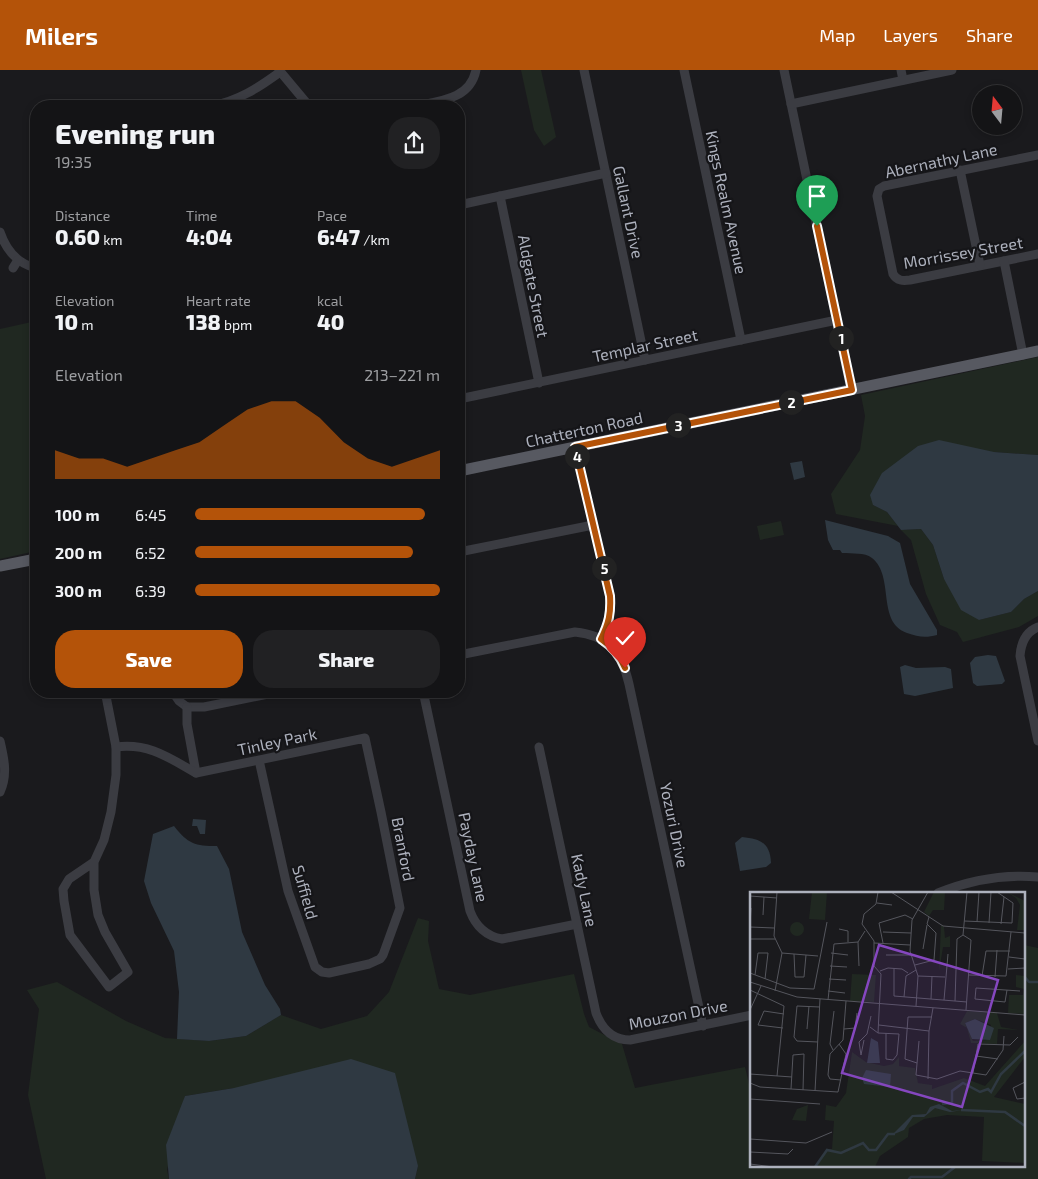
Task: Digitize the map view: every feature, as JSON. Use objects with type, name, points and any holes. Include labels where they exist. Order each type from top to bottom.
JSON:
[{"type":"main road","name":"Chatterton Road","points":[[465,470],[1038,352]]},
{"type":"main road","points":[[0,566],[30,560]]},
{"type":"street","points":[[444,100],[457,96],[470,86],[476,70]]},
{"type":"street","name":"Gallant Drive","points":[[584,70],[645,360]]},
{"type":"street","name":"Kings Realm Avenue","points":[[684,70],[741,340]]},
{"type":"street","points":[[784,70],[852,390]]},
{"type":"street","points":[[901,70],[903,80]]},
{"type":"street","points":[[791,104],[952,70]]},
{"type":"street","points":[[233,100],[251,92],[279,71],[304,100]]},
{"type":"street","name":"Abernathy Lane","points":[[879,189],[893,184],[1038,155]]},
{"type":"street","points":[[960,170],[980,266]]},
{"type":"street","points":[[465,204],[606,173]]},
{"type":"street","name":"Morrissey Street","points":[[879,189],[877,199],[895,277],[905,281],[1038,254]]},
{"type":"street","name":"Aldgate Street","points":[[500,196],[539,383]]},
{"type":"street","points":[[0,232],[6,247],[18,260],[30,266]]},
{"type":"street","points":[[13,268],[18,260]]},
{"type":"street","points":[[1004,261],[1023,355]]},
{"type":"street","name":"Templar Street","points":[[465,398],[837,320]]},
{"type":"street","points":[[465,654],[566,632],[584,633],[601,639],[607,628],[611,612],[610,596],[575,447]]},
{"type":"street","points":[[465,551],[593,525]]},
{"type":"street","points":[[1037,736],[1020,656],[1023,641],[1027,634],[1038,627]]},
{"type":"street","name":"Yozuri Drive","points":[[601,639],[618,654],[627,675],[703,1026]]},
{"type":"street","points":[[94,862],[69,879],[63,889],[64,901],[70,935],[108,987],[128,972],[113,948],[98,915],[94,890],[94,862],[104,840],[111,812],[116,776],[116,747],[106,698]]},
{"type":"street","points":[[177,698],[187,707],[204,707],[248,698]]},
{"type":"street","name":"Payday Lane","points":[[424,698],[470,912],[478,928],[494,938],[502,939],[577,924]]},
{"type":"street","points":[[187,707],[187,724],[196,773]]},
{"type":"street","name":"Tinley Park","points":[[196,773],[365,738]]},
{"type":"street","name":"Branford","points":[[365,738],[382,812],[400,908],[383,955],[377,961]]},
{"type":"street","points":[[0,741],[5,775],[0,792]]},
{"type":"street","points":[[116,747],[138,746],[154,750],[196,773]]},
{"type":"street","name":"Kady Lane","points":[[539,747],[596,1013],[601,1025],[610,1034]]},
{"type":"street","name":"Suffield","points":[[259,760],[288,891],[315,967],[322,972],[329,973],[377,961]]},
{"type":"street","points":[[941,892],[981,879],[1006,876],[1038,877]]},
{"type":"street","name":"Mouzon Drive","points":[[610,1034],[623,1040],[638,1040],[750,1015]]},
{"type":"shaded area","points":[[521,70],[541,70],[556,137],[544,146],[534,130]]},
{"type":"shaded area","points":[[30,322],[30,552],[0,559],[0,329]]},
{"type":"shaded area","points":[[1038,357],[1038,455],[994,452],[873,505],[887,512],[898,526],[836,514],[831,494],[860,450],[865,416],[861,395]]},
{"type":"shaded area","points":[[939,440],[994,452],[1038,455],[1038,591],[1024,599],[1011,612],[979,620],[961,610],[944,579],[933,545],[921,529],[901,530],[887,512],[873,505],[870,495],[882,473],[918,446]]},
{"type":"shaded area","points":[[802,461],[805,477],[794,480],[790,463]]},
{"type":"shaded area","points":[[825,520],[888,536],[900,543],[910,584],[937,630],[937,635],[929,637],[918,636],[907,633],[898,627],[888,609],[883,576],[879,566],[872,558],[865,555],[842,553],[840,550],[833,550],[828,540]]},
{"type":"shaded area","points":[[781,521],[784,535],[760,540],[757,526]]},
{"type":"shaded area","points":[[921,529],[933,545],[944,579],[979,620],[1011,612],[1024,599],[1038,591],[1038,616],[1019,627],[963,642],[957,632],[940,625],[926,594],[911,540],[901,530]]},
{"type":"shaded area","points":[[996,656],[1005,681],[1002,684],[977,686],[973,683],[970,663],[975,657]]},
{"type":"shaded area","points":[[905,665],[916,668],[945,667],[951,669],[953,688],[915,696],[904,694],[900,667]]},
{"type":"shaded area","points":[[193,819],[206,820],[205,834],[200,834],[197,826],[192,826]]},
{"type":"shaded area","points":[[174,826],[192,843],[217,846],[229,869],[242,932],[265,985],[280,1009],[281,1015],[246,1036],[209,1041],[177,1039],[179,992],[174,951],[151,903],[144,881],[153,834]]},
{"type":"shaded area","points":[[742,837],[763,843],[769,851],[771,863],[766,867],[740,871],[735,843]]},
{"type":"shaded area","points":[[418,918],[429,921],[428,941],[439,989],[470,995],[574,974],[589,1027],[622,1044],[635,1088],[745,1067],[750,1088],[750,1166],[1026,1166],[1026,945],[1038,948],[1038,1179],[415,1179],[418,1166],[234,1088],[185,1096],[167,1170],[169,1179],[46,1179],[28,1095],[39,1009],[27,990],[57,982],[126,1021],[165,1038],[209,1041],[246,1036],[281,1015],[321,1029],[367,1016],[389,992]]},
{"type":"shaded area","points":[[351,1059],[395,1073],[418,1166],[415,1179],[169,1179],[166,1145],[185,1096],[234,1088]]},
{"type":"waterway","points":[[1026,978],[1029,982],[1038,982]]},
{"type":"waterway","points":[[909,1179],[911,1177],[942,1177],[955,1166]]},
{"type":"route","points":[[625,668],[622,660],[613,648],[601,639],[607,628],[611,612],[610,596],[575,447],[852,390],[817,226]]}]
